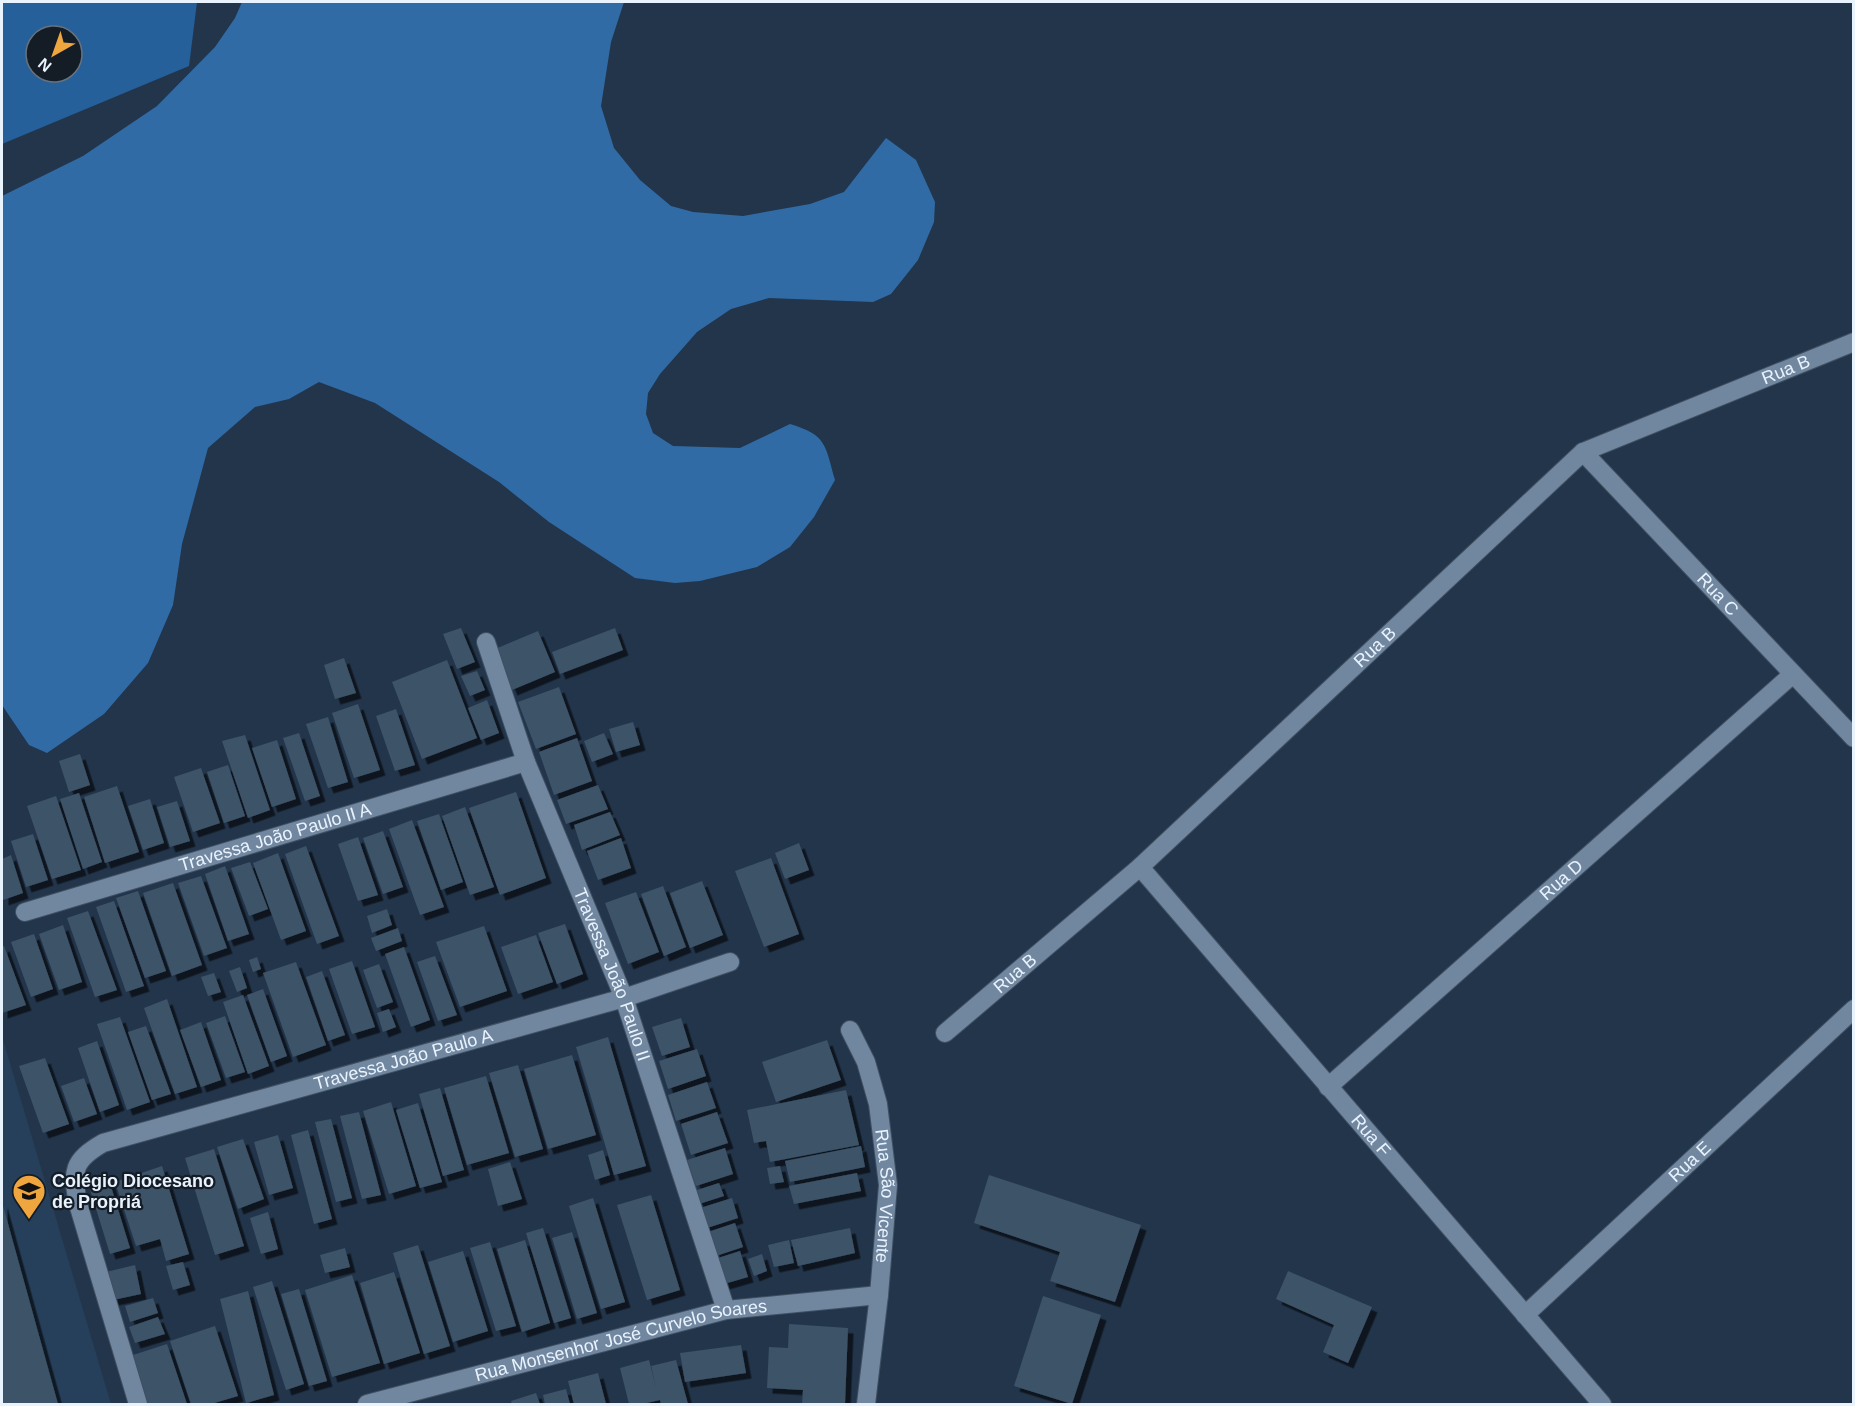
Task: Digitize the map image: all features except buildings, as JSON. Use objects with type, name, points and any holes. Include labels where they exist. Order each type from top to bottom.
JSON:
[{"type":"street","name":"Rua B","points":[[945,1033],[1140,867],[1583,452],[1854,342]]},
{"type":"street","name":"Rua C","points":[[1583,452],[1854,738]]},
{"type":"street","name":"Travessa João Paulo II","points":[[486,642],[526,762],[624,998],[726,1310]]},
{"type":"street","name":"Rua D","points":[[1328,1086],[1793,674]]},
{"type":"street","name":"Travessa João Paulo II A","points":[[25,912],[526,762]]},
{"type":"street","name":"Rua F","points":[[1140,867],[1602,1404]]},
{"type":"street","name":"Travessa João Paulo A","points":[[138,1404],[78,1204],[74,1176],[80,1159],[103,1143],[624,998],[730,962]]},
{"type":"street","name":"Rua E","points":[[1526,1315],[1854,1009]]},
{"type":"street","name":"Rua São Vicente","points":[[850,1030],[866,1062],[878,1104],[888,1185],[879,1295],[866,1404]]},
{"type":"street","name":"Rua Monsenhor José Curvelo Soares","points":[[367,1404],[726,1310],[879,1295]]},
{"type":"shaded area","points":[[2,2],[197,2],[189,66],[2,144]]},
{"type":"shaded area","points":[[242,2],[624,2],[611,42],[601,106],[614,148],[640,180],[671,206],[693,212],[743,216],[810,204],[844,192],[886,138],[916,160],[935,202],[934,222],[918,260],[891,294],[873,302],[769,298],[731,309],[697,332],[660,374],[648,393],[646,414],[653,433],[673,446],[740,448],[790,424],[811,432],[823,443],[835,480],[814,517],[790,547],[757,567],[700,581],[675,583],[635,578],[549,522],[499,482],[375,403],[319,382],[289,399],[255,407],[208,448],[182,544],[173,605],[148,663],[104,714],[47,753],[29,745],[2,705],[2,196],[83,156],[157,106],[215,47],[235,18]]},
{"type":"shaded area","name":"Colégio Diocesano de Propriá","points":[[2,1036],[111,1404],[2,1404]]},
{"type":"place","name":"Colégio Diocesano de Propriá","points":[[29,1220]]}]
